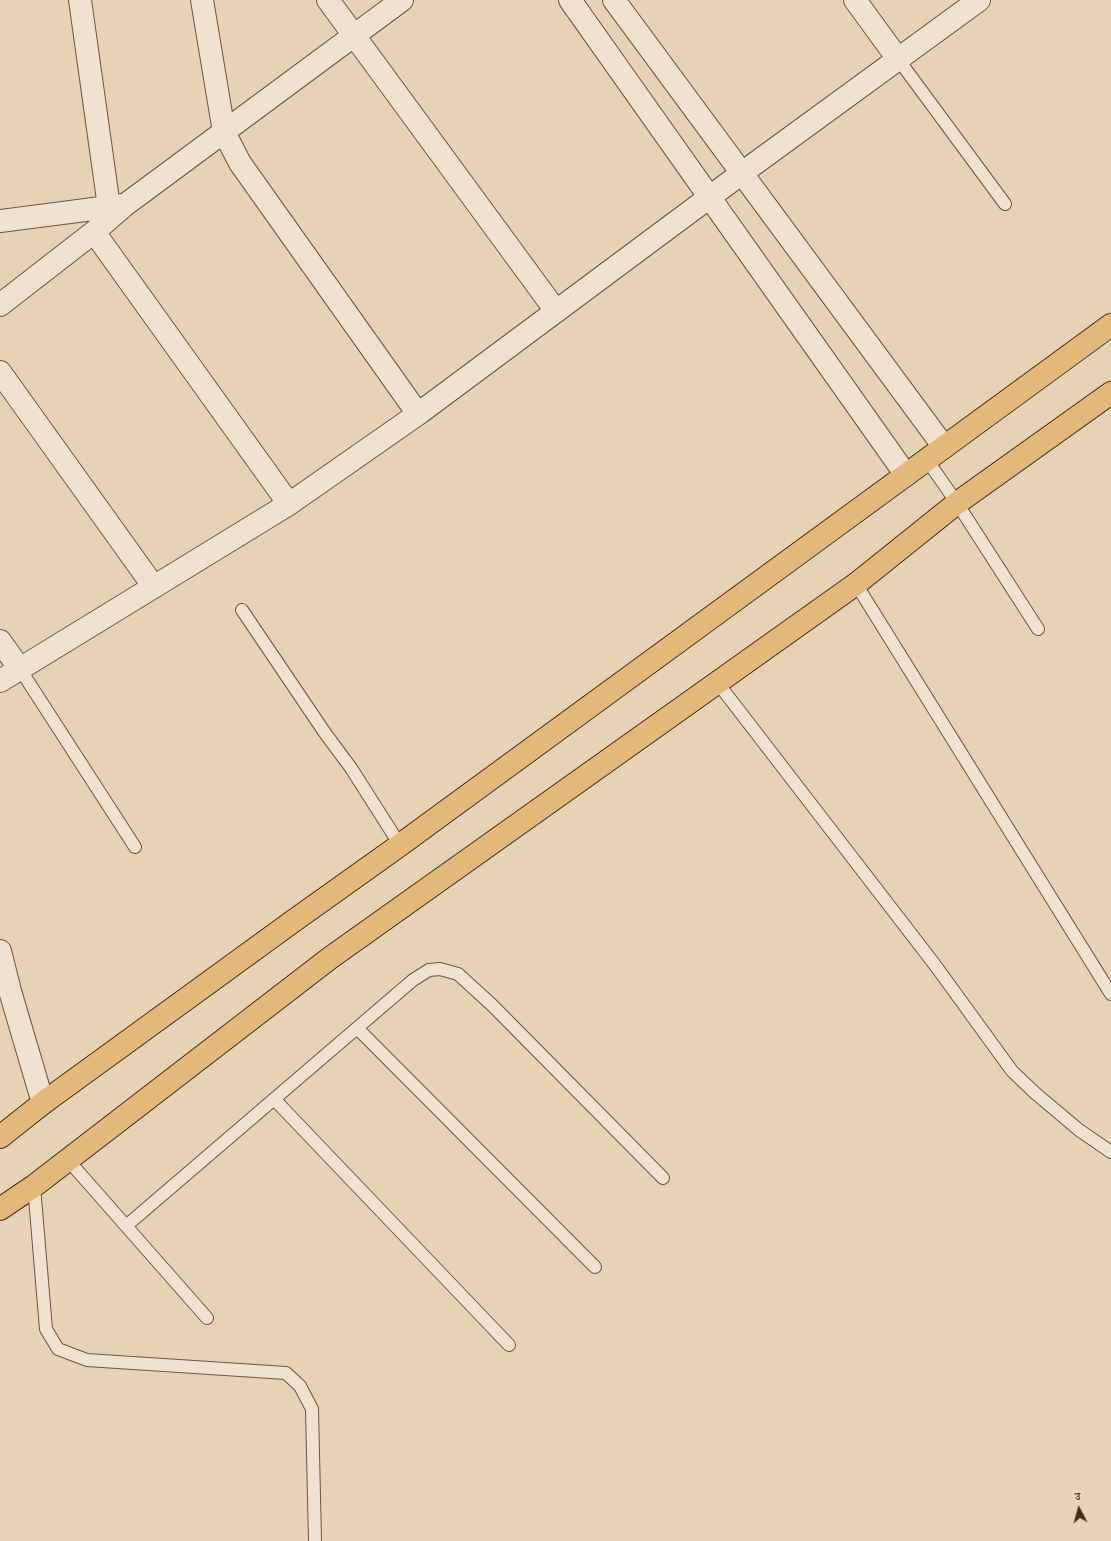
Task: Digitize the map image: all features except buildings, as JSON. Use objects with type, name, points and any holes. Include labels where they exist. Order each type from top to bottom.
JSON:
[{"type":"main road","points":[[0,1137],[285,927],[400,845],[1111,325]]},
{"type":"main road","points":[[0,1209],[34,1186],[330,958],[856,584],[957,503],[1111,393]]},
{"type":"street","points":[[80,0],[117,206]]},
{"type":"street","points":[[202,0],[224,132],[240,163],[418,414]]},
{"type":"street","points":[[328,0],[556,312]]},
{"type":"street","points":[[0,305],[94,232],[117,206],[224,132],[402,0]]},
{"type":"street","points":[[570,0],[906,476]]},
{"type":"street","points":[[614,0],[944,447]]},
{"type":"street","points":[[854,0],[898,59]]},
{"type":"street","points":[[0,681],[289,504],[418,414],[742,173],[979,0]]},
{"type":"street","points":[[0,221],[117,206]]},
{"type":"street","points":[[94,232],[289,504]]},
{"type":"street","points":[[0,372],[154,587]]},
{"type":"street","points":[[0,641],[20,669]]},
{"type":"street","points":[[0,952],[43,1104]]},
{"type":"lane","points":[[898,59],[1005,204]]},
{"type":"lane","points":[[927,460],[957,503],[1038,629]]},
{"type":"lane","points":[[856,584],[1111,994]]},
{"type":"lane","points":[[242,610],[325,733],[351,768],[400,845]]},
{"type":"lane","points":[[20,669],[135,847]]},
{"type":"lane","points":[[717,682],[930,959],[1012,1071],[1035,1093],[1079,1130],[1111,1152]]},
{"type":"lane","points":[[126,1226],[413,980],[429,970],[440,969],[458,974],[492,1005],[663,1178]]},
{"type":"lane","points":[[356,1028],[595,1267]]},
{"type":"lane","points":[[274,1099],[509,1345]]},
{"type":"lane","points":[[68,1160],[207,1318]]},
{"type":"lane","points":[[34,1186],[46,1329],[58,1349],[87,1360],[286,1373],[300,1386],[312,1409],[315,1541]]}]
